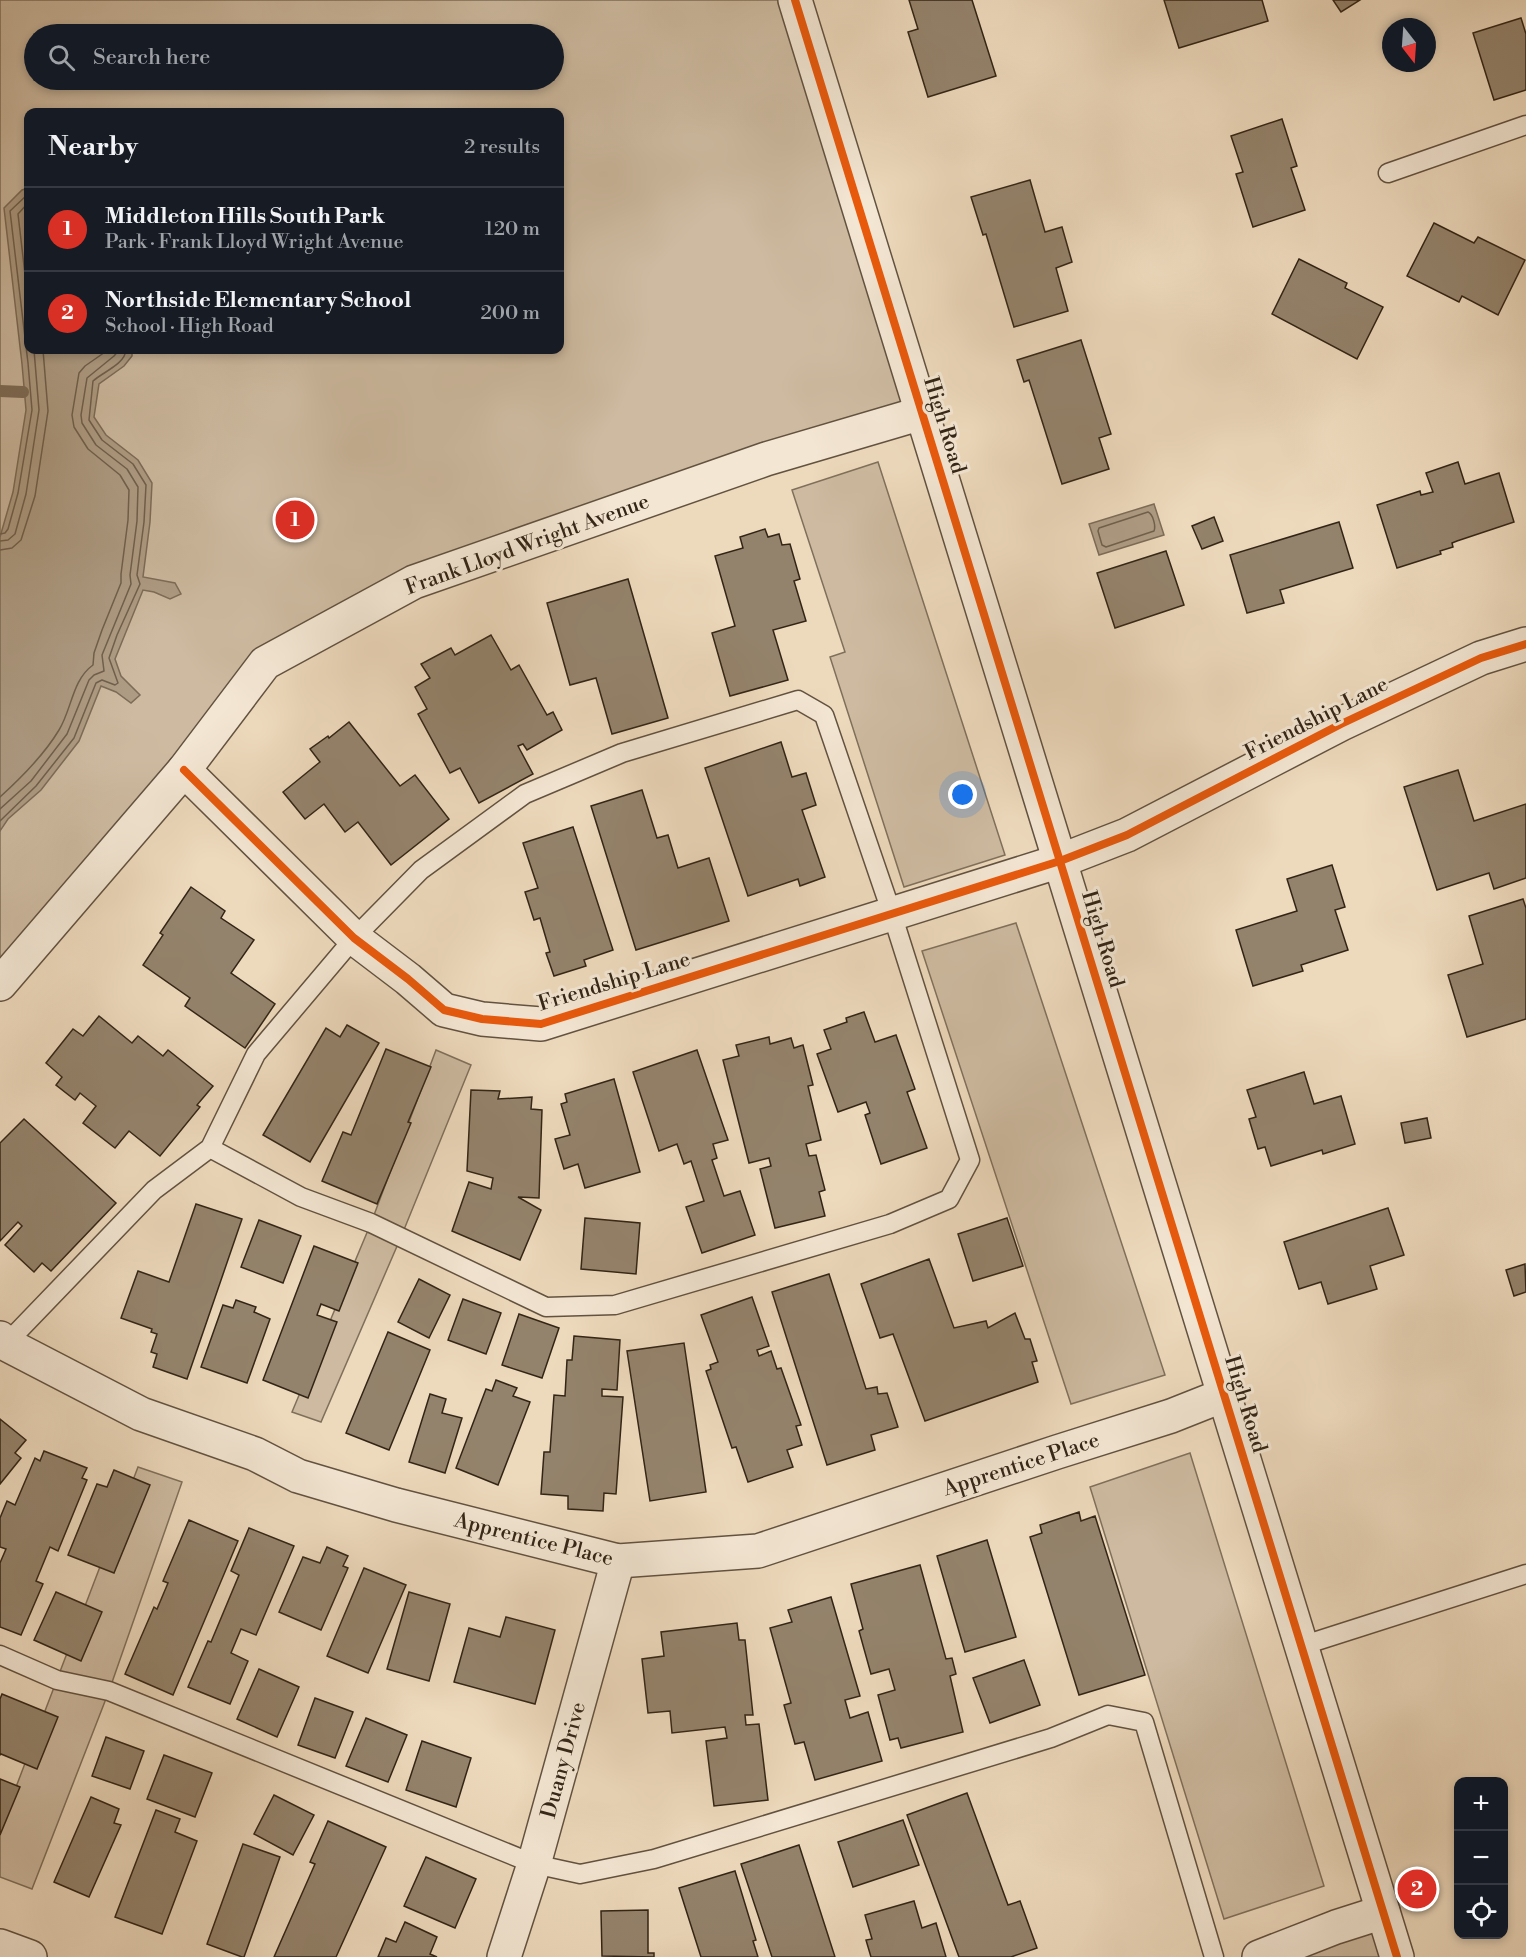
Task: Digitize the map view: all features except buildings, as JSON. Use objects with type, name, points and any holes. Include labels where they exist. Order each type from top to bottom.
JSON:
[{"type":"street","name":"High Road","points":[[795,0],[1397,1957]]},
{"type":"street","name":"Frank Lloyd Wright Avenue","points":[[0,984],[184,770],[265,663],[414,582],[766,459],[922,413]]},
{"type":"street","name":"Friendship Lane","points":[[184,770],[354,938],[444,1010],[482,1019],[541,1024],[1060,861],[1127,835],[1341,724],[1480,658],[1526,644]]},
{"type":"street","name":"Apprentice Place","points":[[2,1345],[141,1414],[255,1455],[298,1476],[396,1505],[618,1562],[758,1551],[1172,1416],[1224,1395]]},
{"type":"street","name":"Duany Drive","points":[[504,1957],[534,1864],[618,1562]]},
{"type":"street","points":[[1258,1957],[1336,1927],[1383,1912]]},
{"type":"street","points":[[0,1946],[30,1957]]},
{"type":"lane","points":[[1388,173],[1526,125]]},
{"type":"lane","points":[[2,1345],[154,1190],[210,1148],[256,1054],[354,938],[421,870],[525,794],[622,753],[798,700],[824,715],[892,914],[970,1160],[950,1199],[890,1224],[615,1305],[546,1308],[371,1223],[301,1197],[210,1148]]},
{"type":"lane","points":[[1302,1646],[1526,1574]]},
{"type":"lane","points":[[0,1655],[57,1680],[109,1691],[534,1864],[580,1874],[654,1859],[1052,1738],[1108,1715],[1144,1722],[1214,1957]]},
{"type":"shaded area","points":[[0,0],[795,0],[922,413],[414,582],[265,663],[0,984]]},
{"type":"shaded area","points":[[878,462],[1005,855],[904,887],[830,657],[845,652],[792,490]]},
{"type":"shaded area","points":[[1016,923],[1165,1375],[1071,1404],[922,951]]},
{"type":"shaded area","points":[[436,1050],[471,1065],[401,1237],[321,1422],[292,1412],[371,1223]]},
{"type":"shaded area","points":[[1190,1453],[1324,1886],[1224,1919],[1090,1487]]},
{"type":"shaded area","points":[[138,1467],[182,1482],[109,1691],[32,1889],[0,1877],[0,1829]]},
{"type":"shaded area","points":[[1383,1912],[1397,1957],[1259,1957]]},
{"type":"water","points":[[24,189],[24,354],[132,354],[124,366],[99,384],[94,417],[106,435],[138,460],[152,483],[143,577],[175,583],[181,594],[170,599],[143,590],[115,659],[121,676],[140,695],[131,703],[116,692],[101,686],[79,741],[41,790],[8,819],[0,831],[0,537],[13,492],[26,410],[4,208]]},
{"type":"water","points":[[1154,504],[1164,535],[1099,555],[1089,524]]},
{"type":"waterway","points":[[0,391],[23,392]]},
{"type":"cycle path","points":[[795,0],[1397,1957]]},
{"type":"cycle path","points":[[184,770],[354,938],[444,1010],[482,1019],[541,1024],[1060,861],[1127,835],[1341,724],[1481,658],[1526,644]]},
{"type":"place","name":"Middleton Hills South Park","points":[[295,520]]},
{"type":"place","name":"Northside Elementary School","points":[[1417,1889]]}]
